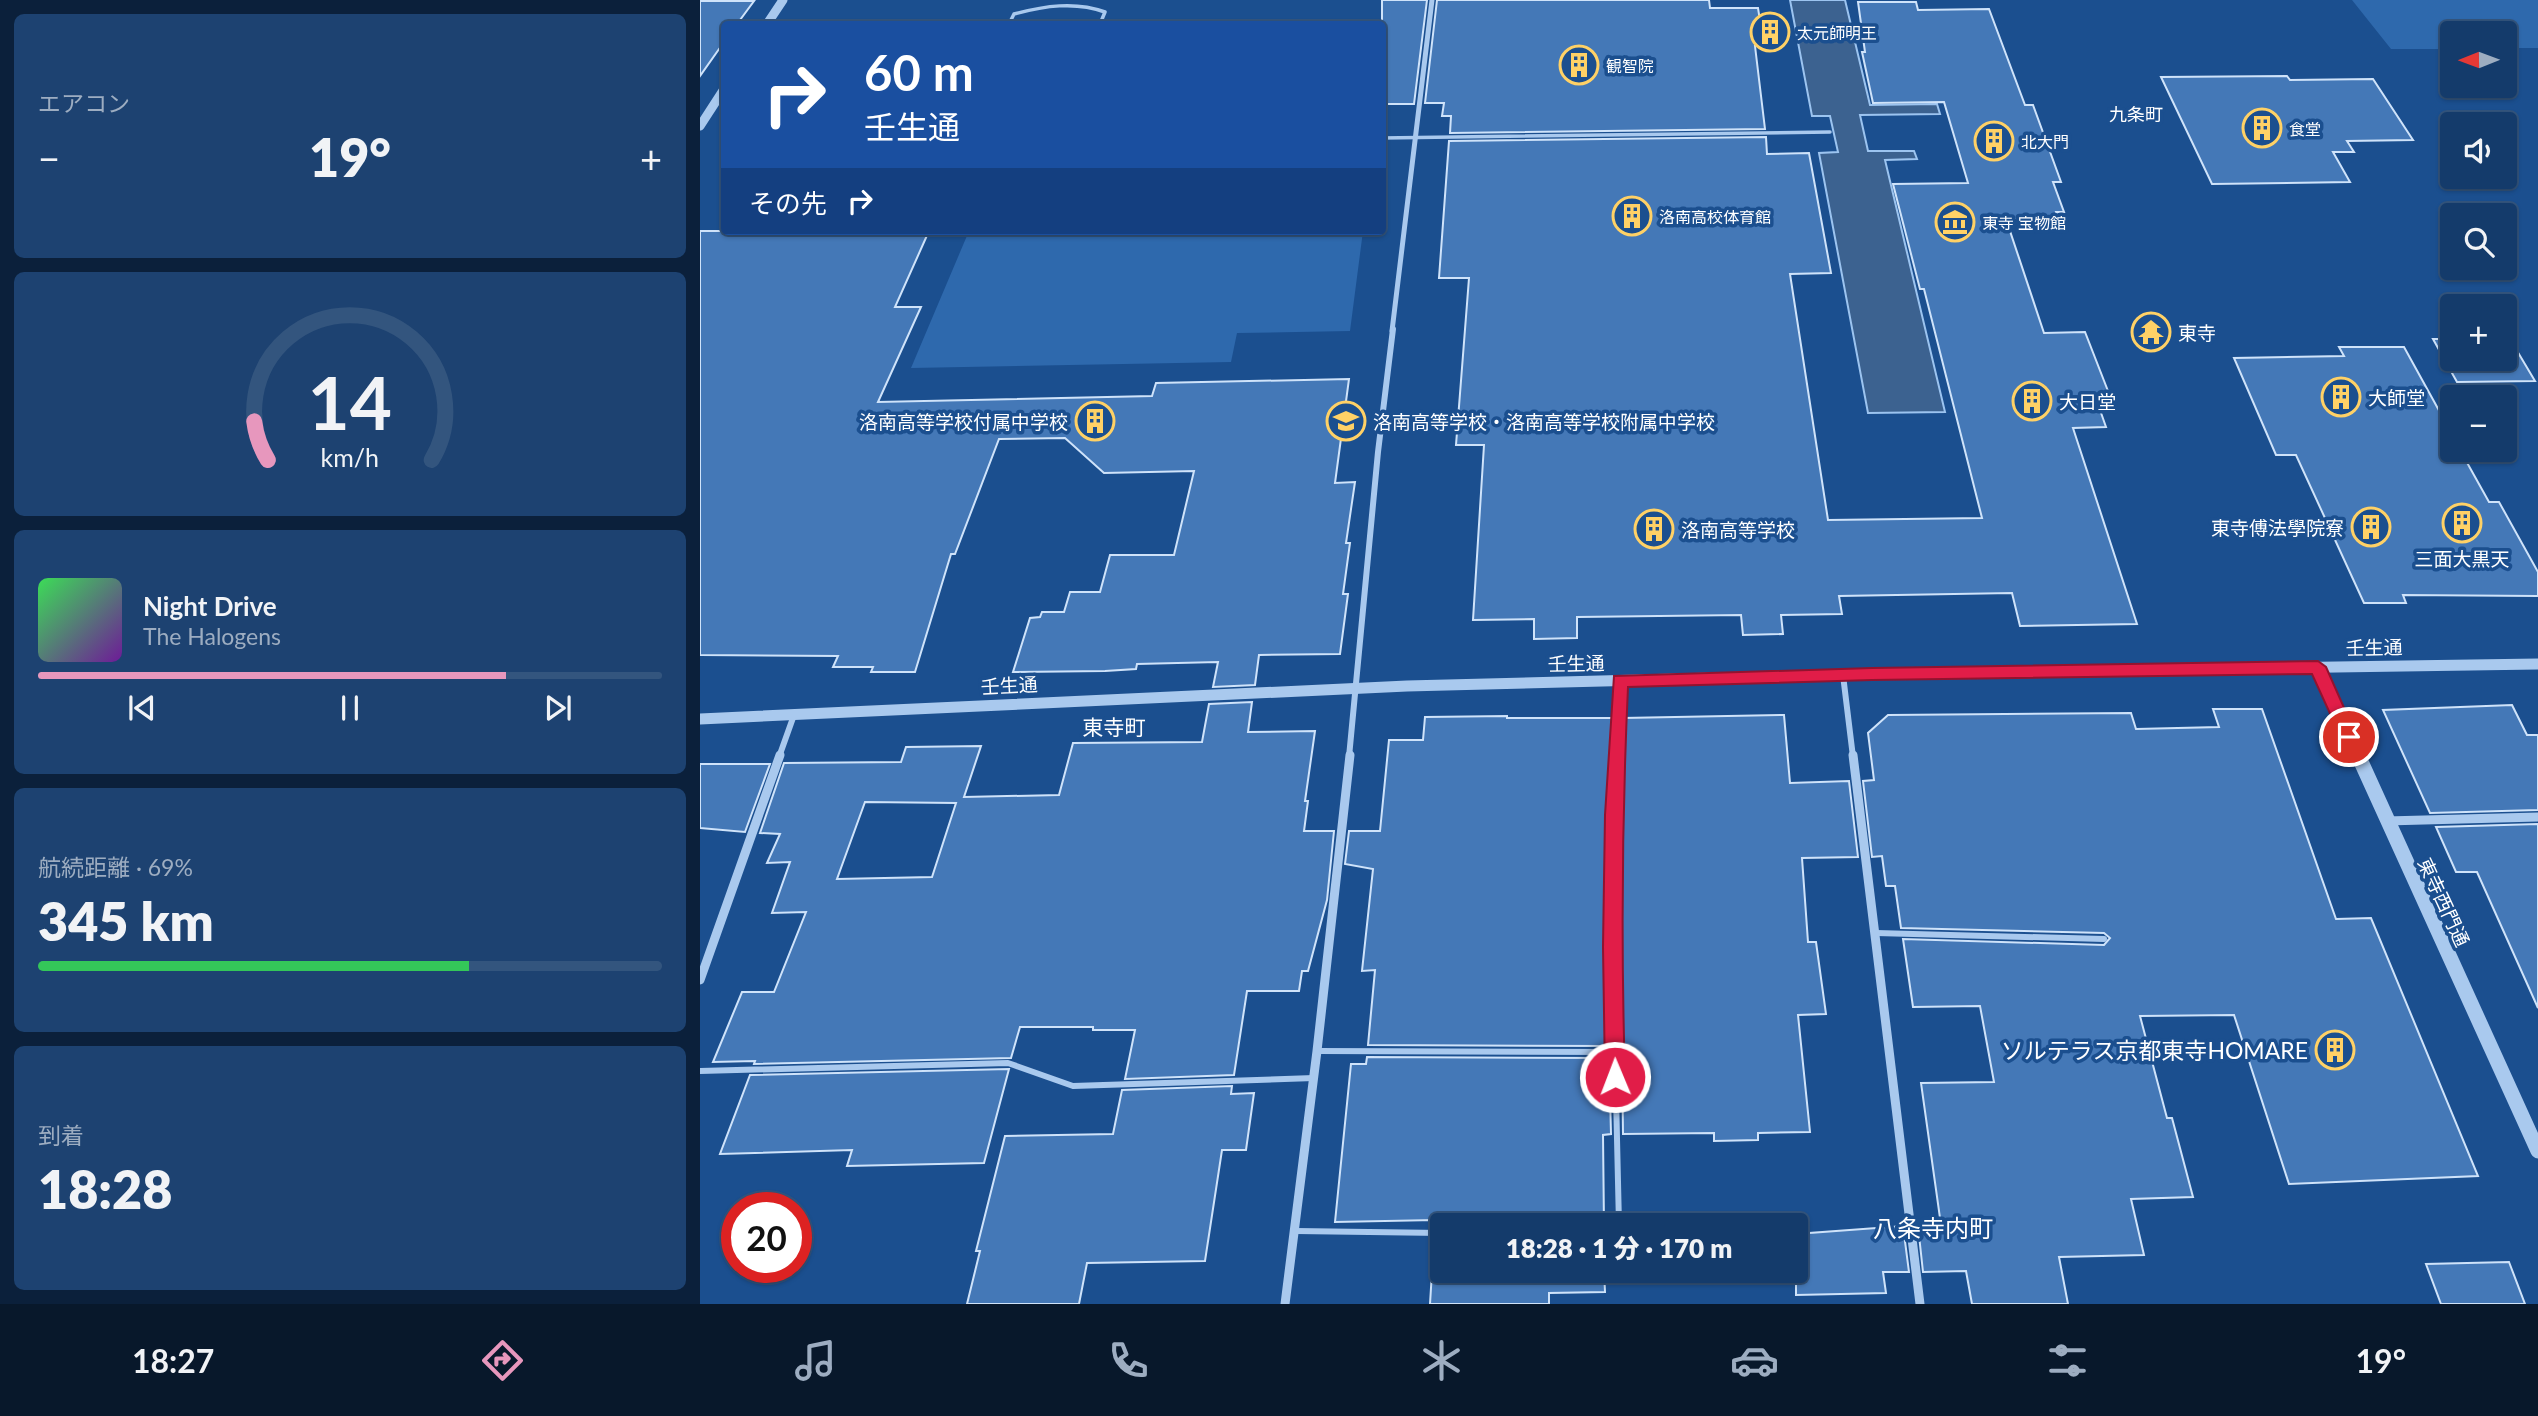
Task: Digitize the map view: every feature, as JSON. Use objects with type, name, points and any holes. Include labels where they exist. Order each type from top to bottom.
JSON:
[{"type":"street","points":[[769,21],[783,0]]},
{"type":"street","points":[[1285,1304],[1314,1078],[1357,688],[1378,452],[1432,0]]},
{"type":"street","points":[[700,126],[721,94]]},
{"type":"street","name":"壬生通","points":[[700,719],[1357,688],[1843,675],[2538,664]]},
{"type":"street","name":"東寺西門通","points":[[2318,667],[2538,1151]]},
{"type":"street","points":[[1843,675],[1920,1304]]},
{"type":"street","points":[[700,980],[794,715]]},
{"type":"street","points":[[2386,821],[2538,817]]},
{"type":"lane","points":[[1010,21],[1014,14],[1041,6],[1094,6],[1105,12],[1101,21]]},
{"type":"lane","points":[[1386,138],[1830,132]]},
{"type":"lane","points":[[1619,1213],[1612,947],[1613,815],[1620,681]]},
{"type":"lane","points":[[1876,933],[2104,939]]},
{"type":"lane","points":[[1317,1051],[1615,1052]]},
{"type":"lane","points":[[700,1071],[1008,1063],[1073,1086],[1314,1078]]},
{"type":"lane","points":[[1296,1231],[1430,1233]]},
{"type":"shaded area","points":[[1790,0],[1845,0],[1870,105],[1937,104],[1940,114],[1860,115],[1868,151],[1914,151],[1917,159],[1885,160],[1945,412],[1868,413],[1819,153],[1838,152],[1830,116],[1812,116]]},
{"type":"shaded area","points":[[2352,0],[2538,0],[2538,48],[2517,48],[2517,21],[2440,21],[2440,49],[2391,49]]},
{"type":"shaded area","points":[[967,235],[1362,235],[1350,331],[1237,333],[1231,362],[911,368]]},
{"type":"building","points":[[1382,0],[1427,0],[1414,104],[1386,104],[1386,21],[1382,21]]},
{"type":"building","points":[[1437,0],[1709,0],[1710,8],[1758,8],[1764,46],[1755,46],[1765,129],[1450,133],[1451,116],[1442,116],[1444,103],[1425,103]]},
{"type":"building","points":[[700,1],[754,1],[739,21],[721,21],[721,46],[700,76]]},
{"type":"building","points":[[1858,2],[1916,2],[1918,10],[1989,9],[2025,105],[2033,105],[2061,182],[2053,182],[2064,212],[2056,212],[2058,219],[2006,219],[2044,333],[2085,332],[2115,409],[2100,410],[2106,427],[2073,428],[2137,624],[2020,626],[2012,593],[1839,596],[1842,614],[1781,615],[1783,634],[1743,635],[1741,615],[1577,617],[1577,638],[1534,639],[1534,619],[1473,620],[1484,445],[1456,445],[1469,278],[1439,278],[1449,141],[1766,137],[1767,154],[1809,153],[1831,273],[1790,274],[1828,520],[1982,518],[1924,289],[1920,289],[1893,184],[1968,183],[1944,102],[1873,103],[1862,52],[1865,52]]},
{"type":"building","name":"食堂","points":[[2287,76],[2290,80],[2373,79],[2413,140],[2347,141],[2354,152],[2333,152],[2350,182],[2212,184],[2161,77]]},
{"type":"building","points":[[700,231],[721,231],[721,235],[927,235],[895,307],[921,307],[878,402],[1152,396],[1156,383],[1349,379],[1335,483],[1355,482],[1346,543],[1350,543],[1343,594],[1348,594],[1340,654],[1259,655],[1255,685],[1213,687],[1218,662],[1137,664],[1136,669],[1105,671],[1013,672],[1030,618],[1040,617],[1042,612],[1064,612],[1070,592],[1100,592],[1110,555],[1174,555],[1194,471],[1104,473],[1065,438],[999,439],[955,554],[951,554],[915,672],[871,672],[873,667],[833,667],[838,656],[700,655]]},
{"type":"building","points":[[2433,339],[2440,339],[2440,352]]},
{"type":"building","points":[[2339,347],[2404,347],[2440,412],[2440,462],[2467,462],[2489,502],[2499,502],[2538,572],[2538,596],[2403,595],[2406,603],[2364,603],[2296,455],[2276,455],[2234,358],[2344,356]]},
{"type":"building","points":[[2517,351],[2535,381],[2457,382],[2451,371],[2517,371]]},
{"type":"building","points":[[1252,702],[1248,732],[1315,731],[1305,801],[1308,801],[1304,831],[1334,831],[1327,900],[1308,971],[1302,971],[1299,991],[1247,991],[1234,1075],[1125,1079],[1135,1030],[1093,1030],[1093,1027],[1020,1027],[1011,1058],[754,1064],[755,1061],[713,1062],[742,992],[774,992],[806,912],[772,913],[790,862],[767,863],[780,834],[760,833],[784,763],[901,762],[906,747],[981,746],[964,797],[1059,795],[1073,743],[1202,742],[1209,704]],"holes":[[[865,802],[956,803],[932,877],[837,879]]]},
{"type":"building","points":[[2512,705],[2527,735],[2538,735],[2538,810],[2430,813],[2383,710]]},
{"type":"building","points":[[2213,709],[2262,709],[2336,919],[2371,918],[2478,1176],[2289,1184],[2234,1015],[2140,1016],[2167,1118],[2172,1118],[2193,1197],[2131,1199],[2144,1255],[2059,1257],[2068,1304],[1972,1304],[1966,1271],[1923,1272],[1918,1226],[1941,1225],[1921,1083],[1994,1082],[1980,1006],[1913,1007],[1903,939],[2104,945],[2110,938],[2104,933],[1901,928],[1895,886],[1886,886],[1882,856],[1872,857],[1863,781],[1874,780],[1868,733],[1888,715],[2131,713],[2136,729],[2219,727]]},
{"type":"building","points":[[1784,715],[1790,783],[1849,781],[1858,857],[1802,858],[1808,942],[1816,942],[1826,1014],[1798,1015],[1810,1132],[1758,1133],[1758,1140],[1714,1141],[1714,1133],[1623,1134],[1619,815],[1623,718]]},
{"type":"building","points":[[1425,717],[1613,718],[1607,815],[1609,1046],[1368,1045],[1375,970],[1362,971],[1373,869],[1345,864],[1349,831],[1380,831],[1389,740],[1423,740]]},
{"type":"building","points":[[700,764],[770,764],[745,832],[700,828]]},
{"type":"building","points":[[2538,824],[2538,1008],[2477,872],[2456,872],[2436,827]]},
{"type":"building","points":[[1367,1057],[1609,1058],[1611,1134],[1603,1135],[1604,1213],[1430,1213],[1430,1220],[1335,1222],[1351,1064],[1366,1064]]},
{"type":"building","points":[[1009,1069],[984,1163],[847,1166],[852,1150],[720,1154],[750,1075]]},
{"type":"building","points":[[1232,1086],[1231,1094],[1254,1093],[1246,1150],[1222,1150],[1205,1261],[1087,1263],[1079,1304],[967,1304],[980,1251],[976,1251],[1005,1136],[1113,1134],[1122,1090]]},
{"type":"building","points":[[1903,1226],[1909,1272],[1883,1272],[1886,1293],[1796,1295],[1796,1283],[1808,1283],[1808,1233]]},
{"type":"building","points":[[2509,1262],[2525,1304],[2441,1304],[2426,1264]]},
{"type":"building","points":[[1431,1283],[1605,1283],[1605,1292],[1549,1293],[1549,1304],[1430,1304]]},
{"type":"place","name":"太元師明王","points":[[1770,32]]},
{"type":"place","name":"観智院","points":[[1579,65]]},
{"type":"place","name":"食堂","points":[[2262,128]]},
{"type":"place","name":"北大門","points":[[1994,141]]},
{"type":"place","name":"洛南高校体育館","points":[[1632,216]]},
{"type":"place","name":"東寺 宝物館","points":[[1955,222]]},
{"type":"place","name":"東寺","points":[[2151,332]]},
{"type":"place","name":"大師堂","points":[[2341,397]]},
{"type":"place","name":"大日堂","points":[[2032,401]]},
{"type":"place","name":"洛南高等学校付属中学校","points":[[1095,421]]},
{"type":"place","name":"洛南高等学校・洛南高等学校附属中学校","points":[[1346,421]]},
{"type":"place","name":"三面大黒天","points":[[2462,523]]},
{"type":"place","name":"東寺傅法學院寮","points":[[2371,527]]},
{"type":"place","name":"洛南高等学校","points":[[1654,529]]},
{"type":"place","name":"ソルテラス京都東寺HOMARE","points":[[2335,1050]]},
{"type":"district","name":"九条町","points":[[2136,114]]},
{"type":"district","name":"東寺町","points":[[1114,726]]},
{"type":"district","name":"八条寺内町","points":[[1933,1227]]},
{"type":"route","points":[[1615,1077],[1613,815],[1620,681],[2318,667],[2349,737]]}]
